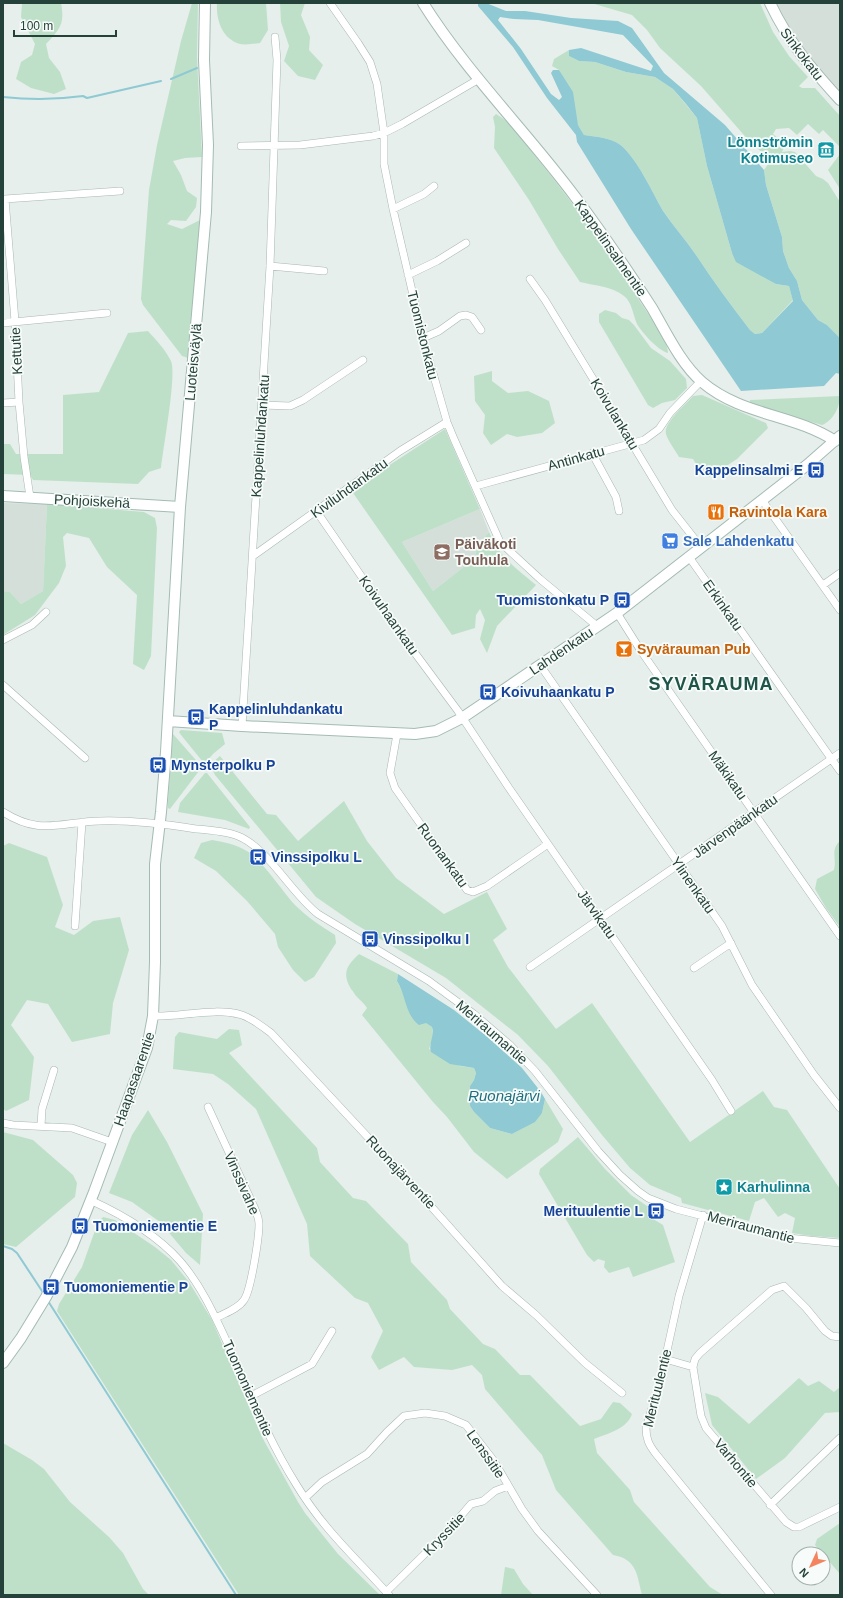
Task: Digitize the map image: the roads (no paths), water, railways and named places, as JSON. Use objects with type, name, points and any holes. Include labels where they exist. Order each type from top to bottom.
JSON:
[{"type":"main road","name":"Luoteisväylä","points":[[168,721],[180,507],[207,197],[208,145],[204,60],[205,3]]},
{"type":"main road","name":"Kappelinsalmentie","points":[[423,3],[434,21],[576,198],[623,264],[684,361],[701,381],[714,391],[735,403],[758,412],[810,428],[837,439]]},
{"type":"main road","name":"Sinkokatu","points":[[770,3],[781,26],[797,50],[814,72],[840,100]]},
{"type":"main road","name":"Lahdenkatu","points":[[168,721],[397,734],[415,734],[436,731],[462,718],[617,613],[762,500],[837,439]]},
{"type":"main road","name":"Pohjoiskehä","points":[[3,496],[180,507]]},
{"type":"main road","name":"Haapasaarentie","points":[[3,1363],[21,1338],[61,1270],[90,1200],[147,1048],[153,1016],[155,954],[154,864],[160,824],[168,721]]},
{"type":"street","name":"Tuomistonkatu","points":[[330,3],[358,42],[370,62],[377,84],[384,133],[384,164],[393,209],[423,338],[447,422],[503,546],[540,580],[597,626]]},
{"type":"street","name":"Kappelinluhdankatu","points":[[242,726],[274,189],[277,60],[275,37]]},
{"type":"street","points":[[241,146],[274,146],[360,138],[384,133],[431,109],[480,79]]},
{"type":"street","points":[[393,209],[424,194],[434,186]]},
{"type":"street","name":"Kettutie","points":[[30,497],[24,458],[19,402],[15,321],[5,199],[120,191]]},
{"type":"street","points":[[408,275],[437,261],[466,243]]},
{"type":"street","points":[[270,266],[324,271]]},
{"type":"street","name":"Koivulankatu","points":[[530,279],[545,300],[672,510],[701,547]]},
{"type":"street","points":[[3,322],[107,313]]},
{"type":"street","points":[[423,338],[439,331],[460,316],[466,315],[472,317],[481,330]]},
{"type":"street","points":[[262,405],[290,406],[303,400],[363,360]]},
{"type":"street","name":"Antinkatu","points":[[476,486],[632,442],[644,440],[658,429],[670,413],[701,381]]},
{"type":"street","points":[[3,403],[19,402]]},
{"type":"street","name":"Kiviluhdankatu","points":[[253,556],[317,512],[400,451],[447,422]]},
{"type":"street","points":[[592,453],[616,497],[619,511]]},
{"type":"street","points":[[762,500],[840,610]]},
{"type":"street","name":"Koivuhaankatu","points":[[317,512],[462,718]]},
{"type":"street","name":"Erkinkatu","points":[[689,557],[840,771]]},
{"type":"street","points":[[823,585],[840,573]]},
{"type":"street","points":[[3,640],[32,625],[46,612]]},
{"type":"street","name":"Mäkikatu","points":[[617,613],[646,658],[755,812],[840,936]]},
{"type":"street","name":"Ylinenkatu","points":[[540,666],[722,926],[752,985],[814,1075],[837,1098],[840,1108]]},
{"type":"street","points":[[3,685],[65,742],[85,758]]},
{"type":"street","name":"Järvikatu","points":[[462,718],[708,1074],[731,1110]]},
{"type":"street","name":"Ruonankatu","points":[[397,734],[390,773],[395,788],[451,865],[462,885],[467,890],[473,892],[484,888],[548,844]]},
{"type":"street","name":"Järvenpäänkatu","points":[[530,967],[679,866],[840,753]]},
{"type":"street","name":"Meriraumantie","points":[[3,812],[16,820],[37,826],[113,820],[160,824],[227,833],[248,841],[257,848],[297,894],[318,914],[442,990],[510,1045],[544,1082],[598,1151],[620,1175],[638,1191],[658,1203],[676,1209],[788,1238],[840,1243]]},
{"type":"street","points":[[74,926],[82,822]]},
{"type":"street","points":[[694,968],[731,944]]},
{"type":"street","name":"Ruonajärventie","points":[[153,1016],[168,1017],[208,1013],[230,1013],[244,1016],[257,1022],[271,1033],[404,1176],[502,1286],[536,1315],[585,1362],[622,1393]]},
{"type":"street","points":[[41,1126],[42,1110],[54,1070]]},
{"type":"street","name":"Vinssivahe","points":[[208,1107],[260,1222],[249,1288],[244,1300],[235,1308],[216,1318]]},
{"type":"street","points":[[3,1123],[13,1125],[72,1128],[112,1142]]},
{"type":"street","name":"Tuomoniementie","points":[[90,1200],[131,1221],[157,1239],[180,1261],[190,1274],[204,1295],[216,1318],[281,1459],[305,1498],[326,1528],[388,1593]]},
{"type":"street","name":"Merituulentie","points":[[703,1215],[679,1296],[665,1360],[646,1428],[646,1435],[648,1443],[770,1595]]},
{"type":"street","points":[[665,1360],[693,1367],[695,1359],[712,1340],[772,1290],[784,1286],[806,1308],[825,1331],[832,1336],[840,1337]]},
{"type":"street","points":[[251,1396],[312,1364],[332,1331]]},
{"type":"street","name":"Varhontie","points":[[693,1367],[702,1416],[706,1428],[786,1522],[794,1527],[805,1525],[840,1507]]},
{"type":"street","name":"Lenssitie","points":[[305,1498],[322,1482],[368,1454],[387,1432],[404,1416],[425,1413],[445,1416],[466,1425],[494,1462],[538,1531],[598,1595]]},
{"type":"street","points":[[770,1505],[840,1438]]},
{"type":"street","name":"Kryssitie","points":[[388,1593],[448,1531],[471,1504],[483,1501],[495,1491],[508,1486]]},
{"type":"water","points":[[478,3],[486,3],[506,11],[525,11],[571,18],[618,21],[632,28],[664,73],[725,125],[764,170],[766,185],[782,237],[783,251],[789,268],[797,281],[802,300],[818,320],[827,325],[840,338],[840,374],[836,373],[824,386],[741,391],[631,229],[577,142],[576,135],[547,98],[513,47],[478,6]],"holes":[[[500,17],[538,20],[623,35],[653,66],[651,71],[581,48],[569,50],[569,56],[579,61],[595,62],[626,72],[655,77],[673,89],[686,104],[697,118],[707,166],[732,253],[736,262],[776,284],[789,286],[793,301],[762,333],[755,334],[750,330],[663,211],[641,170],[624,148],[611,140],[584,135],[578,125],[573,92],[559,70],[553,70],[551,73],[562,97],[559,100],[551,94],[521,49],[498,20]]]},
{"type":"water","name":"Ruonajärvi","points":[[398,974],[454,1010],[522,1068],[545,1099],[542,1113],[535,1122],[512,1134],[490,1128],[474,1112],[470,1106],[470,1086],[476,1073],[474,1068],[450,1064],[431,1052],[430,1046],[433,1034],[432,1027],[426,1023],[419,1025],[414,1021],[408,1010],[397,981]]},
{"type":"waterway","points":[[171,79],[197,68]]},
{"type":"waterway","points":[[3,97],[43,99],[83,96],[87,98],[161,81]]},
{"type":"waterway","points":[[3,1246],[12,1249],[17,1253],[44,1294]]},
{"type":"waterway","points":[[48,1301],[236,1595]]},
{"type":"place","name":"Lönnströmin Kotimuseo","points":[[826,150]]},
{"type":"place","name":"Kappelinsalmi E","points":[[816,470]]},
{"type":"place","name":"Ravintola Kara","points":[[716,512]]},
{"type":"place","name":"Sale Lahdenkatu","points":[[670,541]]},
{"type":"place","name":"Päiväkoti Touhula","points":[[442,552]]},
{"type":"place","name":"Tuomistonkatu P","points":[[622,600]]},
{"type":"place","name":"Syvärauman Pub","points":[[624,649]]},
{"type":"place","name":"Koivuhaankatu P","points":[[488,692]]},
{"type":"place","name":"Kappelinluhdankatu P","points":[[196,717]]},
{"type":"place","name":"Mynsterpolku P","points":[[158,765]]},
{"type":"place","name":"Vinssipolku L","points":[[258,857]]},
{"type":"place","name":"Vinssipolku I","points":[[370,939]]},
{"type":"place","name":"Karhulinna","points":[[724,1187]]},
{"type":"place","name":"Merituulentie L","points":[[656,1211]]},
{"type":"place","name":"Tuomoniementie E","points":[[80,1226]]},
{"type":"place","name":"Tuomoniementie P","points":[[51,1287]]},
{"type":"district","name":"SYVÄRAUMA","points":[[711,684]]}]
